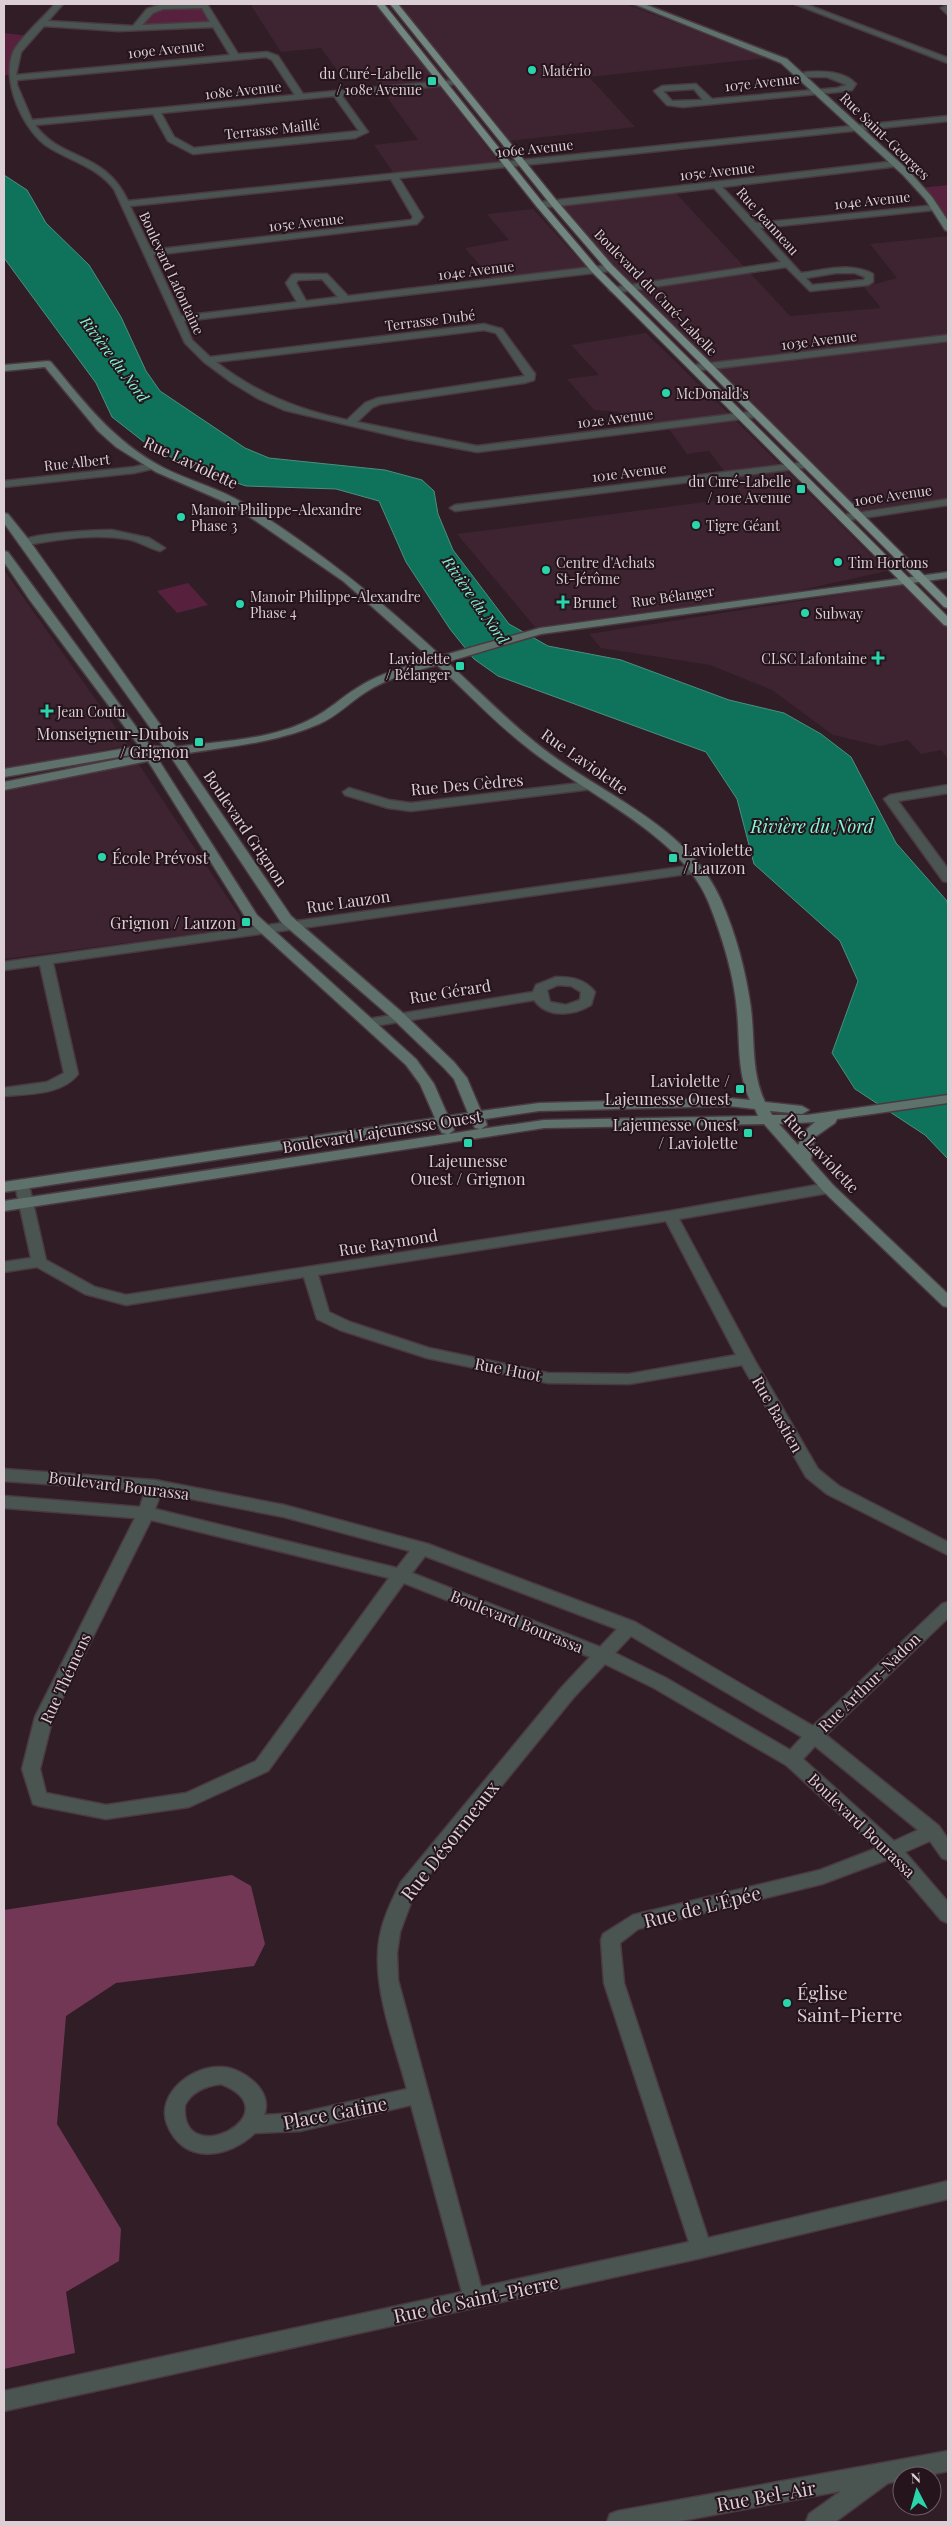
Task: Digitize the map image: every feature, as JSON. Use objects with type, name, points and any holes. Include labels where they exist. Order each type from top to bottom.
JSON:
[{"type":"main road","name":"Boulevard du Curé-Labelle","points":[[380,4],[540,205],[595,270],[948,623]]},
{"type":"main road","name":"Boulevard du Curé-Labelle","points":[[394,4],[554,203],[610,268],[948,605]]},
{"type":"main road","points":[[396,23],[409,21]]},
{"type":"street","points":[[11,78],[12,60],[59,4]]},
{"type":"street","name":"Rue Saint-Georges","points":[[638,4],[768,53],[784,61],[896,164],[934,207],[948,228]]},
{"type":"street","points":[[799,4],[948,62]]},
{"type":"street","points":[[135,29],[150,11],[162,7],[204,6],[235,56]]},
{"type":"street","points":[[948,7],[945,8],[948,13]]},
{"type":"street","points":[[42,23],[135,29],[215,24]]},
{"type":"street","name":"109e Avenue","points":[[11,78],[267,54],[275,58],[302,98]]},
{"type":"street","name":"Rue Saint-Georges","points":[[800,75],[836,76],[846,78],[852,84],[849,88],[818,91]]},
{"type":"street","name":"Boulevard Lafontaine","points":[[11,78],[12,87],[23,112],[41,138],[109,175],[125,204],[188,341],[207,360],[286,408],[449,445],[477,449]]},
{"type":"street","name":"108e Avenue","points":[[31,123],[457,82]]},
{"type":"street","name":"107e Avenue","points":[[710,102],[696,86],[662,88],[658,91],[675,104],[710,102],[818,91]]},
{"type":"street","name":"Terrasse Maillé","points":[[156,112],[171,139],[193,151],[355,135],[364,132],[337,94]]},
{"type":"street","name":"106e Avenue","points":[[125,204],[948,119]]},
{"type":"street","name":"105e Avenue","points":[[540,205],[896,164]]},
{"type":"street","name":"105e Avenue","points":[[148,253],[414,222],[418,217],[394,177]]},
{"type":"street","name":"Rue Jeanneau","points":[[716,185],[754,226],[788,264],[799,276],[810,288],[868,282],[870,276],[863,271],[854,270],[799,276]]},
{"type":"street","name":"104e Avenue","points":[[754,226],[934,207]]},
{"type":"street","points":[[614,290],[788,264]]},
{"type":"street","name":"104e Avenue","points":[[178,319],[610,268]]},
{"type":"street","points":[[303,304],[291,283],[295,278],[324,276],[345,299]]},
{"type":"street","name":"Terrasse Dubé","points":[[207,360],[492,328],[499,331],[530,374],[530,378],[524,380],[378,401],[368,405],[350,423]]},
{"type":"street","name":"103e Avenue","points":[[694,368],[948,338]]},
{"type":"street","points":[[4,368],[50,366]]},
{"type":"street","points":[[4,374],[50,366]]},
{"type":"street","name":"Rue Laviolette","points":[[50,366],[108,435],[152,466],[229,499],[251,512],[347,579],[532,746],[588,786],[641,819],[673,844],[696,869],[714,898],[731,945],[744,1009],[747,1063],[753,1091],[767,1119],[828,1188],[948,1302]]},
{"type":"street","name":"102e Avenue","points":[[477,449],[757,414]]},
{"type":"street","name":"101e Avenue","points":[[455,508],[807,465]]},
{"type":"street","name":"Rue Albert","points":[[4,484],[134,470],[152,466]]},
{"type":"street","name":"100e Avenue","points":[[843,518],[948,502]]},
{"type":"street","name":"Boulevard Grignon","points":[[4,516],[25,542],[173,751],[286,919],[399,1017],[449,1065],[460,1078],[483,1133]]},
{"type":"street","points":[[25,542],[63,537],[115,534],[150,541],[160,548]]},
{"type":"street","points":[[4,554],[148,753],[252,917],[420,1073],[450,1138]]},
{"type":"street","name":"Rue Bélanger","points":[[148,753],[261,739],[301,728],[333,711],[374,681],[438,660],[540,631],[796,595],[900,576],[913,570],[948,565]]},
{"type":"street","name":"Rue Bélanger","points":[[900,576],[922,578],[948,575]]},
{"type":"street","points":[[4,774],[148,753]]},
{"type":"street","points":[[4,786],[148,753]]},
{"type":"street","name":"Rue Des Cèdres","points":[[349,792],[388,804],[411,807],[588,786]]},
{"type":"street","points":[[948,788],[890,799],[948,878]]},
{"type":"street","name":"Rue Lauzon","points":[[4,966],[265,931],[696,869]]},
{"type":"street","points":[[4,1092],[66,1081],[71,1074],[46,960]]},
{"type":"street","name":"Rue Gérard","points":[[368,1023],[539,995]]},
{"type":"street","points":[[804,1163],[803,1148],[810,1132],[822,1123],[848,1114],[948,1099]]},
{"type":"street","name":"Boulevard Lajeunesse Ouest","points":[[4,1188],[476,1116],[558,1106],[729,1102],[789,1110],[848,1114]]},
{"type":"street","name":"Boulevard Lajeunesse Ouest","points":[[4,1206],[483,1133],[569,1122],[807,1119],[848,1114]]},
{"type":"street","points":[[4,1267],[39,1262],[22,1185]]},
{"type":"street","name":"Rue Raymond","points":[[39,1262],[83,1289],[100,1296],[126,1300],[670,1216],[828,1188]]},
{"type":"street","name":"Rue Bastien","points":[[670,1216],[746,1360],[812,1473],[833,1490],[948,1550]]},
{"type":"street","name":"Rue Huot","points":[[310,1272],[322,1315],[345,1326],[427,1353],[539,1376],[630,1379],[746,1360]]},
{"type":"street","name":"Boulevard Bourassa","points":[[4,1475],[155,1486],[284,1511],[422,1548],[629,1627],[814,1735],[933,1831],[948,1853]]},
{"type":"street","name":"Rue Thémens","points":[[155,1486],[146,1513],[44,1717],[31,1769],[39,1799],[106,1812],[180,1802],[189,1800],[262,1766],[400,1575],[422,1548]]},
{"type":"street","name":"Boulevard Bourassa","points":[[4,1502],[146,1513],[400,1575],[603,1655],[660,1683],[792,1760],[892,1850],[948,1915]]},
{"type":"street","name":"Rue Arthur-Nadon","points":[[792,1760],[814,1735],[948,1608]]},
{"type":"street","name":"Rue Désormeaux","points":[[474,2298],[388,1980],[386,1950],[392,1921],[408,1887],[568,1692],[629,1627]]},
{"type":"street","name":"Rue de L'Épée","points":[[701,2249],[614,1982],[610,1940],[633,1923],[822,1877],[892,1850],[933,1831]]},
{"type":"street","name":"Place Gatine","points":[[252,2124],[300,2122],[418,2095]]},
{"type":"street","name":"Rue de Saint-Pierre","points":[[4,2401],[701,2249],[948,2190]]},
{"type":"street","name":"Rue Bel-Air","points":[[618,2522],[948,2461]]},
{"type":"street","name":"Rue Bel-Air","points":[[817,2522],[883,2473]]},
{"type":"shaded area","points":[[250,4],[376,4],[500,164],[395,175],[374,145],[418,140],[369,72],[340,74],[321,48],[281,52]]},
{"type":"shaded area","points":[[396,4],[626,4],[767,58],[589,77],[635,127],[507,141]]},
{"type":"shaded area","points":[[204,6],[215,24],[135,29],[150,11],[163,7]]},
{"type":"shaded area","points":[[4,33],[30,36],[17,51],[11,75],[4,75]]},
{"type":"shaded area","points":[[948,185],[948,227],[920,188]]},
{"type":"shaded area","points":[[674,191],[790,316],[881,308],[864,287],[897,278],[870,244],[948,236],[948,498],[857,511],[714,368],[912,346],[908,340],[711,363],[622,278],[557,205]]},
{"type":"shaded area","points":[[533,209],[587,268],[492,279],[465,248],[509,240],[487,214]]},
{"type":"shaded area","points":[[646,333],[887,571],[792,592],[535,627],[457,534],[744,497],[709,451],[687,454],[664,422],[633,426],[619,412],[594,410],[567,379],[599,375],[571,345]]},
{"type":"shaded area","points":[[4,570],[128,745],[4,770]]},
{"type":"shaded area","points":[[188,583],[208,605],[177,613],[157,591]]},
{"type":"shaded area","points":[[902,585],[948,628],[948,759],[941,750],[921,754],[908,740],[880,746],[833,735],[772,690],[710,665],[601,648],[589,634]]},
{"type":"shaded area","name":"École Prévost","points":[[138,763],[247,927],[4,959],[4,787]]},
{"type":"shaded area","points":[[232,1875],[251,1886],[265,1944],[254,1966],[116,1983],[66,2016],[57,2124],[121,2229],[119,2261],[66,2292],[75,2353],[4,2369],[4,1910]]},
{"type":"water","name":"Rivière du Nord","points":[[4,175],[27,190],[46,223],[89,265],[121,317],[146,371],[160,391],[245,448],[269,458],[385,470],[422,480],[434,491],[438,514],[453,550],[509,624],[548,646],[621,660],[729,700],[784,713],[821,734],[851,757],[896,843],[947,901],[948,1159],[925,1135],[855,1089],[832,1053],[858,981],[840,941],[754,864],[737,799],[706,752],[498,676],[474,659],[450,629],[406,562],[379,501],[336,489],[246,486],[204,472],[153,449],[112,417],[96,383],[4,258]]},
{"type":"place","name":"Matério","points":[[532,70]]},
{"type":"place","name":"du Curé-Labelle / 108e Avenue","points":[[432,81]]},
{"type":"place","name":"McDonald's","points":[[666,393]]},
{"type":"place","name":"du Curé-Labelle / 101e Avenue","points":[[801,489]]},
{"type":"place","name":"Manoir Philippe-Alexandre Phase 3","points":[[181,517]]},
{"type":"place","name":"Tigre Géant","points":[[696,525]]},
{"type":"place","name":"Tim Hortons","points":[[838,562]]},
{"type":"place","name":"Centre d'Achats St-Jérôme","points":[[546,570]]},
{"type":"place","name":"Brunet","points":[[563,602]]},
{"type":"place","name":"Manoir Philippe-Alexandre Phase 4","points":[[240,604]]},
{"type":"place","name":"Subway","points":[[805,613]]},
{"type":"place","name":"CLSC Lafontaine","points":[[878,658]]},
{"type":"place","name":"Laviolette / Bélanger","points":[[460,666]]},
{"type":"place","name":"Jean Coutu","points":[[47,711]]},
{"type":"place","name":"Monseigneur-Dubois / Grignon","points":[[199,742]]},
{"type":"place","name":"École Prévost","points":[[102,857]]},
{"type":"place","name":"Laviolette / Lauzon","points":[[673,858]]},
{"type":"place","name":"Grignon / Lauzon","points":[[246,922]]},
{"type":"place","name":"Laviolette / Lajeunesse Ouest","points":[[740,1089]]},
{"type":"place","name":"Lajeunesse Ouest / Laviolette","points":[[748,1133]]},
{"type":"place","name":"Lajeunesse Ouest / Grignon","points":[[468,1143]]},
{"type":"place","name":"Église Saint-Pierre","points":[[787,2003]]}]
